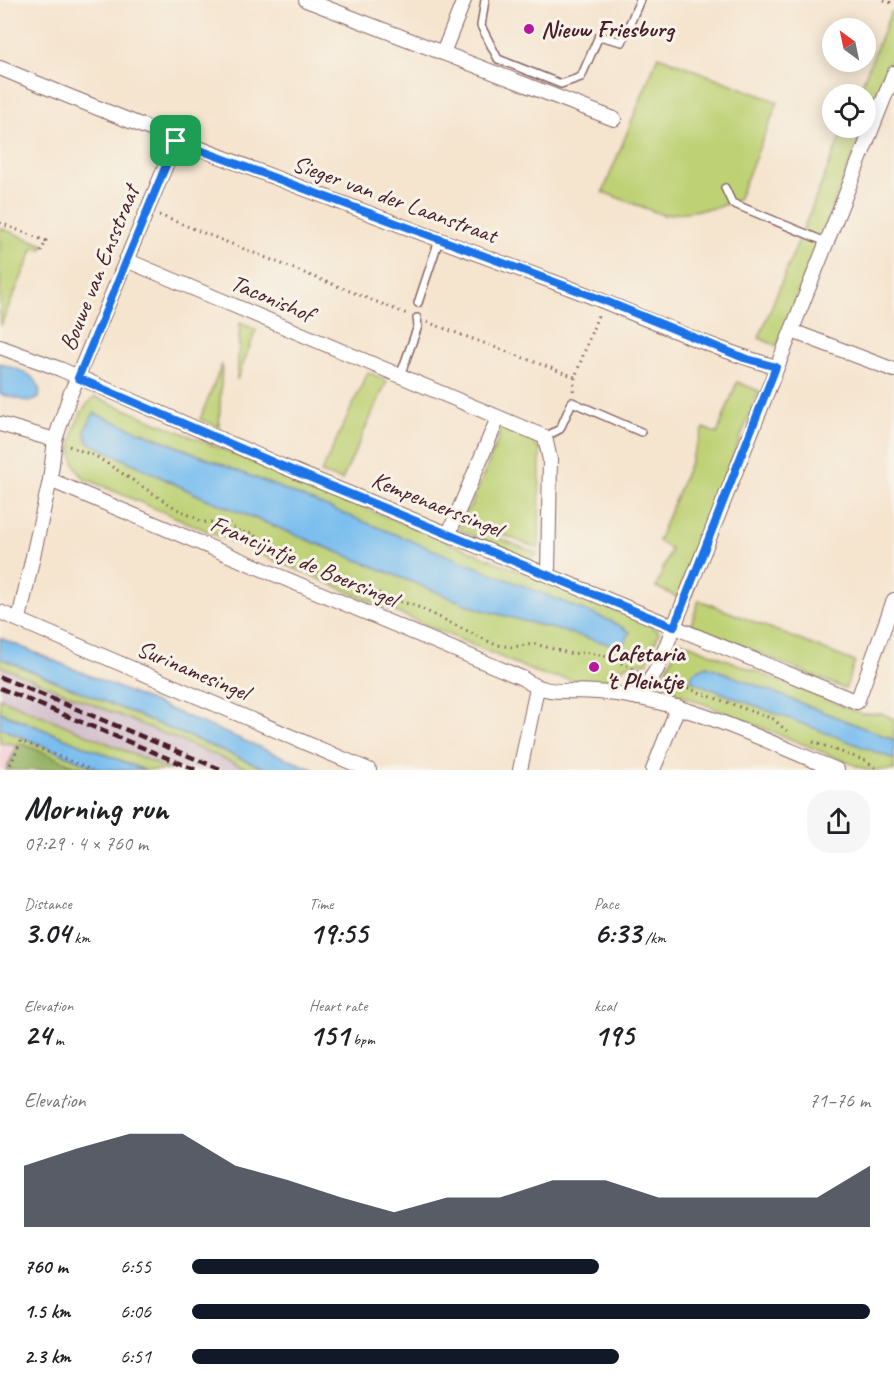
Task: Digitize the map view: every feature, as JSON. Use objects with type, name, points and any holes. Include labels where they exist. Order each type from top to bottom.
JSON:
[{"type":"street","points":[[306,0],[614,118]]},
{"type":"street","points":[[443,53],[464,0]]},
{"type":"street","name":"Sieger van der Laanstraat","points":[[0,68],[176,141],[603,300],[744,358],[776,367]]},
{"type":"street","points":[[638,698],[651,678],[674,627],[894,73]]},
{"type":"street","name":"Bouwe van Ensstraat","points":[[19,620],[50,480],[55,440],[78,378],[176,141]]},
{"type":"street","name":"Taconishof","points":[[126,260],[545,437]]},
{"type":"street","points":[[792,332],[894,370]]},
{"type":"street","name":"Kempenaerssingel","points":[[0,347],[282,466],[450,533],[857,702],[893,609]]},
{"type":"street","points":[[450,533],[498,418]]},
{"type":"street","points":[[0,424],[55,440]]},
{"type":"street","points":[[545,437],[550,460],[548,574]]},
{"type":"street","name":"Francijntje de Boersingel","points":[[50,480],[512,673],[537,688]]},
{"type":"street","name":"Surinamesingel","points":[[0,612],[369,770]]},
{"type":"street","points":[[520,770],[537,688],[598,692],[678,707],[837,770]]},
{"type":"street","points":[[653,770],[678,707]]},
{"type":"lane","points":[[485,0],[481,26],[498,59],[561,84],[581,77],[599,36],[622,42],[640,0]]},
{"type":"lane","points":[[725,189],[732,203],[826,242]]},
{"type":"lane","points":[[418,303],[439,240]]},
{"type":"lane","points":[[400,376],[418,326],[417,318]]},
{"type":"lane","points":[[545,437],[561,429],[572,402],[641,432]]},
{"type":"path","points":[[885,0],[894,4]]},
{"type":"path","points":[[146,210],[417,318],[575,377]]},
{"type":"path","points":[[0,224],[46,242],[41,252]]},
{"type":"path","points":[[572,402],[575,377],[603,300]]},
{"type":"path","points":[[55,440],[98,457],[203,522],[228,523],[240,532],[250,533],[282,556],[326,577],[370,588],[391,600],[414,605],[496,645],[535,644],[572,654],[585,652],[609,657],[651,678],[667,681],[773,719],[793,736]]},
{"type":"path","points":[[9,770],[21,741],[92,770]]},
{"type":"path","points":[[836,750],[879,770]]},
{"type":"shaded area","points":[[0,666],[251,770],[171,770],[0,698]]},
{"type":"shaded area","points":[[0,737],[23,744],[8,770],[0,770]]},
{"type":"green space","points":[[891,12],[894,13],[894,54],[876,100],[876,84],[862,84],[867,72],[876,72],[876,49]]},
{"type":"green space","points":[[658,56],[778,102],[738,200],[715,208],[663,215],[603,192]]},
{"type":"green space","points":[[840,138],[860,138],[777,346],[759,338]]},
{"type":"green space","points":[[0,228],[44,245],[41,250],[34,248],[0,327]]},
{"type":"green space","points":[[240,323],[256,330],[237,380]]},
{"type":"green space","points":[[222,364],[219,427],[200,419]]},
{"type":"green space","points":[[368,372],[387,381],[342,480],[321,473]]},
{"type":"green space","points":[[737,382],[759,391],[677,597],[656,587],[671,549],[658,541],[704,428],[717,434]]},
{"type":"green space","points":[[95,397],[646,623],[659,632],[647,663],[629,664],[615,674],[609,685],[542,675],[84,478],[73,459],[72,448],[76,425],[87,405]],"holes":[[[85,430],[143,432],[630,632],[617,646],[476,608],[202,497],[88,442]]]},
{"type":"green space","points":[[503,425],[525,432],[524,436],[531,438],[537,448],[540,448],[539,549],[461,518],[463,512],[470,508],[499,437],[498,429]]},
{"type":"green space","points":[[460,522],[538,554],[527,559],[460,530]]},
{"type":"green space","points":[[699,600],[855,662],[845,689],[691,625]]},
{"type":"green space","points":[[680,641],[862,714],[883,714],[894,719],[894,740],[707,666],[691,680],[894,759],[894,770],[867,770],[674,692],[665,673]]},
{"type":"green space","points":[[0,658],[269,770],[251,770],[0,666]]},
{"type":"green space","points":[[0,698],[171,770],[144,770],[0,712]]},
{"type":"green space","points":[[0,728],[101,770],[75,766],[26,747],[0,743]]},
{"type":"green space","points":[[18,743],[23,744],[85,770],[6,770]]},
{"type":"water","points":[[0,363],[22,371],[34,379],[38,384],[39,398],[30,402],[0,394]]},
{"type":"water","points":[[94,413],[613,622],[630,632],[623,645],[617,646],[476,608],[202,497],[88,442],[85,430]]},
{"type":"water","points":[[0,638],[314,770],[269,770],[0,658]]},
{"type":"water","points":[[707,666],[894,740],[894,759],[691,681],[693,672]]},
{"type":"water","points":[[0,712],[144,770],[101,770],[0,728]]},
{"type":"railway","points":[[0,677],[222,770]]},
{"type":"railway","points":[[0,688],[196,770]]},
{"type":"place","name":"Nieuw Friesburg","points":[[529,29]]},
{"type":"place","name":"Cafetaria 't Pleintje","points":[[594,667]]},
{"type":"route","points":[[176,141],[603,300],[744,358],[776,367],[674,627],[450,533],[282,466],[78,378],[176,141]]}]
